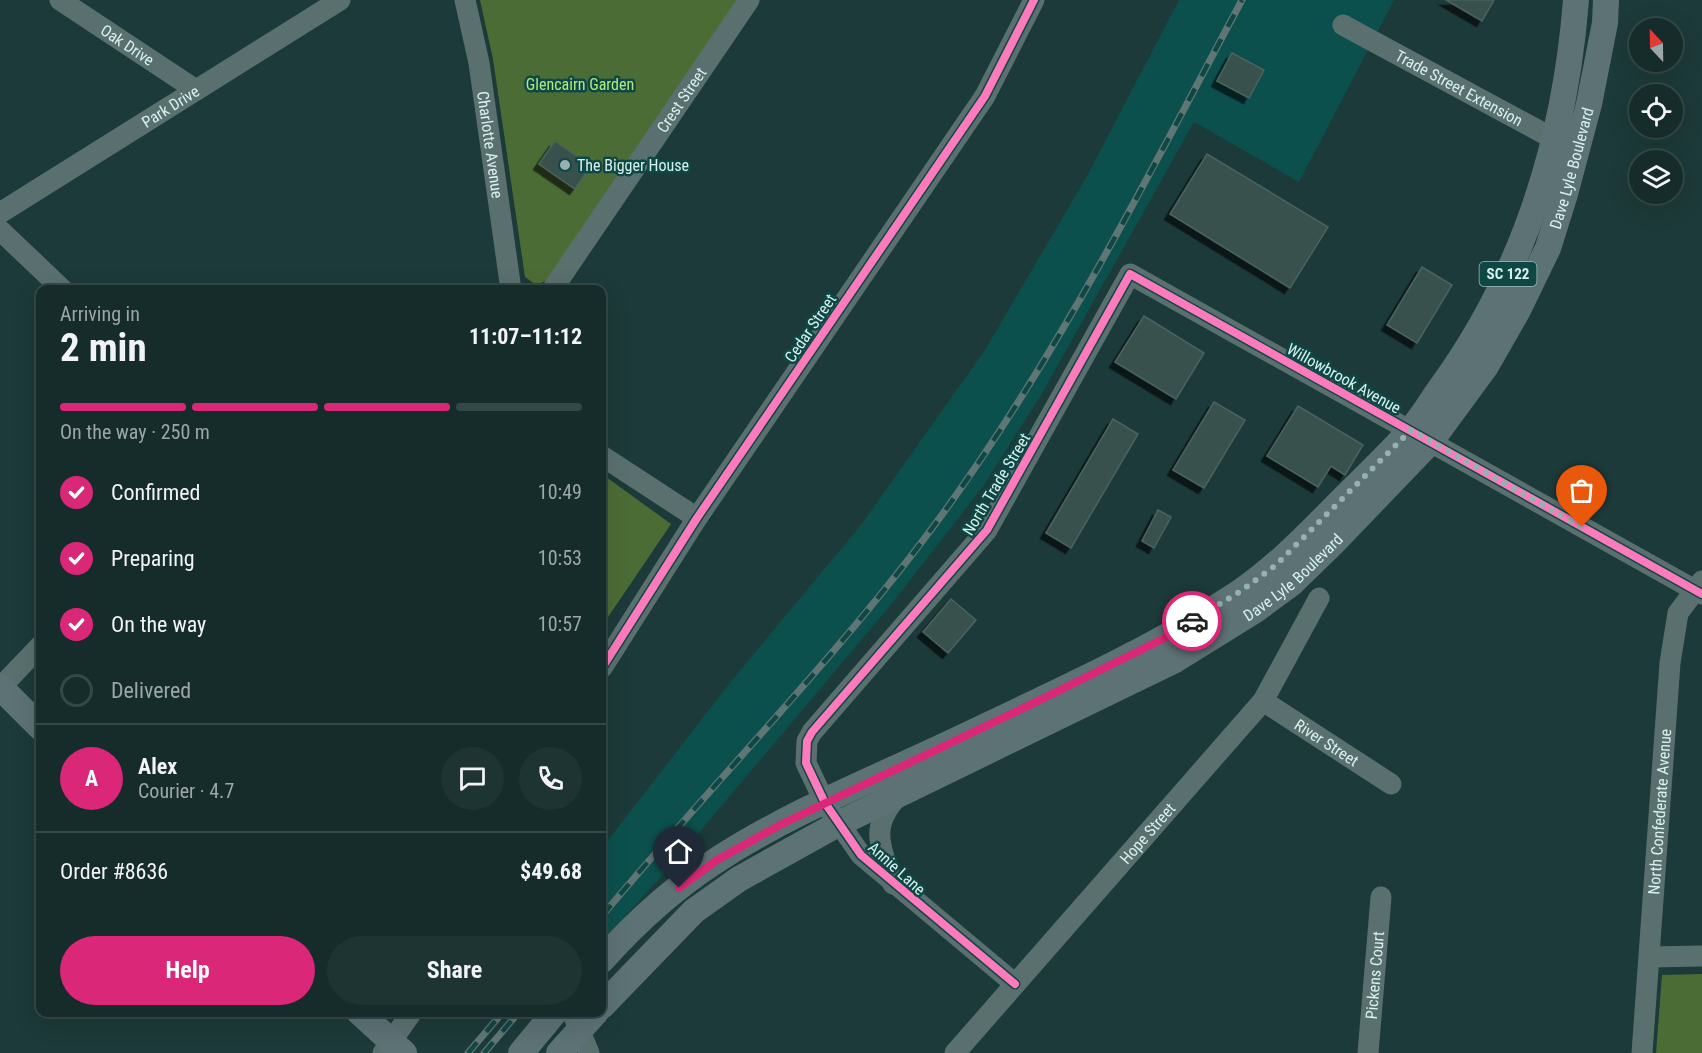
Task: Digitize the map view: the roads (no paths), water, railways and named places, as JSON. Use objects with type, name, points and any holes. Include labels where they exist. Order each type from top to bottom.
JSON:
[{"type":"main road","name":"Dave Lyle Boulevard","points":[[606,956],[668,897],[717,860],[831,813],[1163,639],[1241,591],[1276,565],[1421,436],[1496,299],[1525,239],[1542,188],[1554,139],[1576,0]]},
{"type":"main road","name":"Dave Lyle Boulevard","points":[[606,1002],[694,911],[831,813],[901,794],[1175,660],[1254,611],[1299,577],[1421,436],[1486,366],[1518,310],[1548,248],[1576,151],[1601,46],[1606,0]]},
{"type":"main road","points":[[0,687],[36,723]]},
{"type":"main road","points":[[363,1017],[393,1049]]},
{"type":"main road","points":[[521,1053],[551,1017]]},
{"type":"main road","points":[[559,1053],[591,1017]]},
{"type":"street","name":"Oak Drive","points":[[60,0],[196,90]]},
{"type":"street","name":"Park Drive","points":[[0,213],[340,0]]},
{"type":"street","name":"Charlotte Avenue","points":[[465,0],[478,63],[510,285]]},
{"type":"street","name":"Crest Street","points":[[555,285],[749,0]]},
{"type":"street","name":"Cedar Street","points":[[606,662],[697,518],[985,96],[1034,0]]},
{"type":"street","name":"Trade Street Extension","points":[[1343,25],[1576,151]]},
{"type":"street","points":[[0,230],[58,285]]},
{"type":"street","name":"Willowbrook Avenue","points":[[1130,274],[1699,589]]},
{"type":"street","name":"North Trade Street","points":[[829,712],[987,530],[1130,274]]},
{"type":"street","points":[[606,459],[697,518]]},
{"type":"street","name":"North Confederate Avenue","points":[[1642,1053],[1670,663],[1678,613],[1699,589]]},
{"type":"street","name":"Hope Street","points":[[955,1053],[1263,701],[1319,598]]},
{"type":"street","points":[[0,687],[36,650]]},
{"type":"street","name":"River Street","points":[[1263,701],[1391,784]]},
{"type":"street","name":"Annie Lane","points":[[829,712],[807,741],[805,756],[831,813],[861,855],[893,885],[1015,984]]},
{"type":"street","points":[[893,885],[879,829],[886,809],[901,794]]},
{"type":"street","name":"Pickens Court","points":[[1368,1053],[1381,897]]},
{"type":"street","points":[[1650,957],[1702,956]]},
{"type":"street","points":[[393,1049],[409,1017]]},
{"type":"street","points":[[574,1017],[590,1053]]},
{"type":"railway","points":[[606,911],[820,667],[904,565],[944,512],[986,451],[1065,326],[1242,0]]},
{"type":"railway","points":[[468,1053],[499,1017]]},
{"type":"railway","points":[[484,1053],[515,1017]]},
{"type":"place","name":"The Bigger House","points":[[565,165]]},
{"type":"park label","name":"Glencairn Garden","points":[[580,84]]}]
